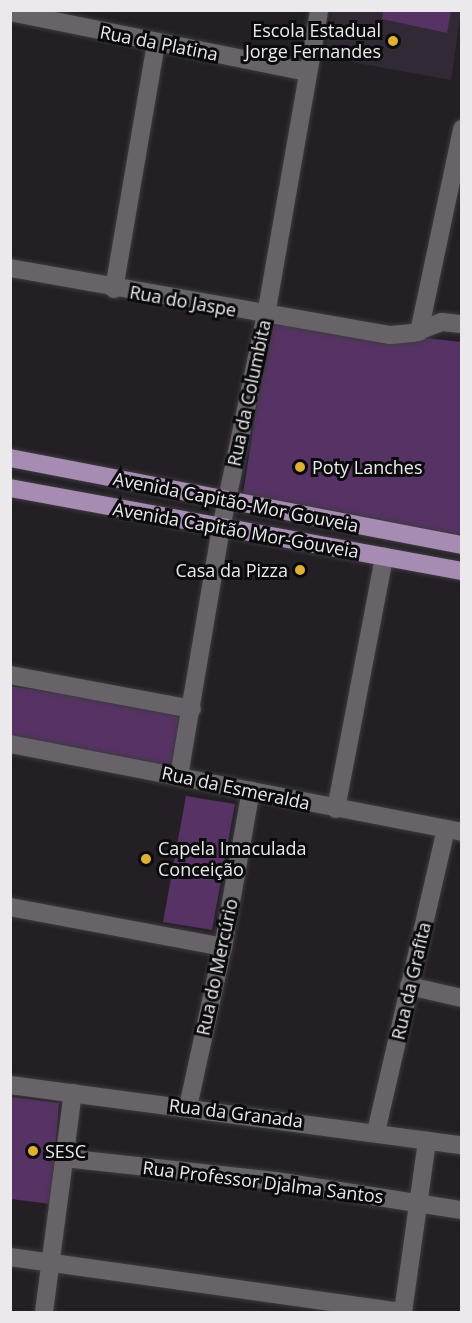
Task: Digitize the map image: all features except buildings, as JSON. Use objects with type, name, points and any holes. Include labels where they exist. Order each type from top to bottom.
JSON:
[{"type":"main road","name":"Avenida Capitão-Mor Gouveia","points":[[10,458],[462,545]]},
{"type":"main road","name":"Avenida Capitão Mor-Gouveia","points":[[10,488],[462,571]]},
{"type":"street","name":"Rua da Columbita","points":[[179,776],[221,528],[266,315],[319,10]]},
{"type":"street","name":"Rua da Platina","points":[[10,12],[308,72]]},
{"type":"street","points":[[114,289],[156,43]]},
{"type":"street","points":[[419,332],[453,224],[462,129]]},
{"type":"street","name":"Rua do Jaspe","points":[[10,268],[114,289],[390,335],[419,332],[442,322],[462,324]]},
{"type":"street","points":[[336,809],[384,557]]},
{"type":"street","points":[[10,675],[192,709]]},
{"type":"street","name":"Rua da Esmeralda","points":[[10,744],[454,831]]},
{"type":"street","name":"Rua do Mercúrio","points":[[188,1107],[223,947],[251,790]]},
{"type":"street","name":"Rua da Grafita","points":[[376,1132],[409,986],[454,831]]},
{"type":"street","points":[[10,907],[223,947]]},
{"type":"street","points":[[409,986],[462,998]]},
{"type":"street","name":"Rua da Granada","points":[[10,1085],[462,1145]]},
{"type":"street","points":[[44,1312],[73,1093]]},
{"type":"street","points":[[10,1257],[401,1312],[419,1203],[426,1141]]},
{"type":"street","name":"Rua Professor Djalma Santos","points":[[64,1158],[276,1181],[462,1210]]},
{"type":"shaded area","points":[[383,10],[451,11],[447,33],[382,19]]},
{"type":"shaded area","name":"Escola Estadual Jorge Fernandes","points":[[332,11],[461,11],[451,80],[324,57]]},
{"type":"shaded area","points":[[270,320],[461,342],[461,541],[242,500]]},
{"type":"shaded area","points":[[10,686],[181,711],[178,773],[11,738]]},
{"type":"shaded area","points":[[186,796],[235,804],[212,930],[163,922]]},
{"type":"shaded area","name":"SESC","points":[[11,1097],[59,1103],[51,1204],[11,1199]]},
{"type":"place","name":"Escola Estadual Jorge Fernandes","points":[[393,41]]},
{"type":"place","name":"Poty Lanches","points":[[300,467]]},
{"type":"place","name":"Casa da Pizza","points":[[300,570]]},
{"type":"place","name":"Capela Imaculada Conceição","points":[[146,859]]},
{"type":"place","name":"SESC","points":[[33,1151]]}]
